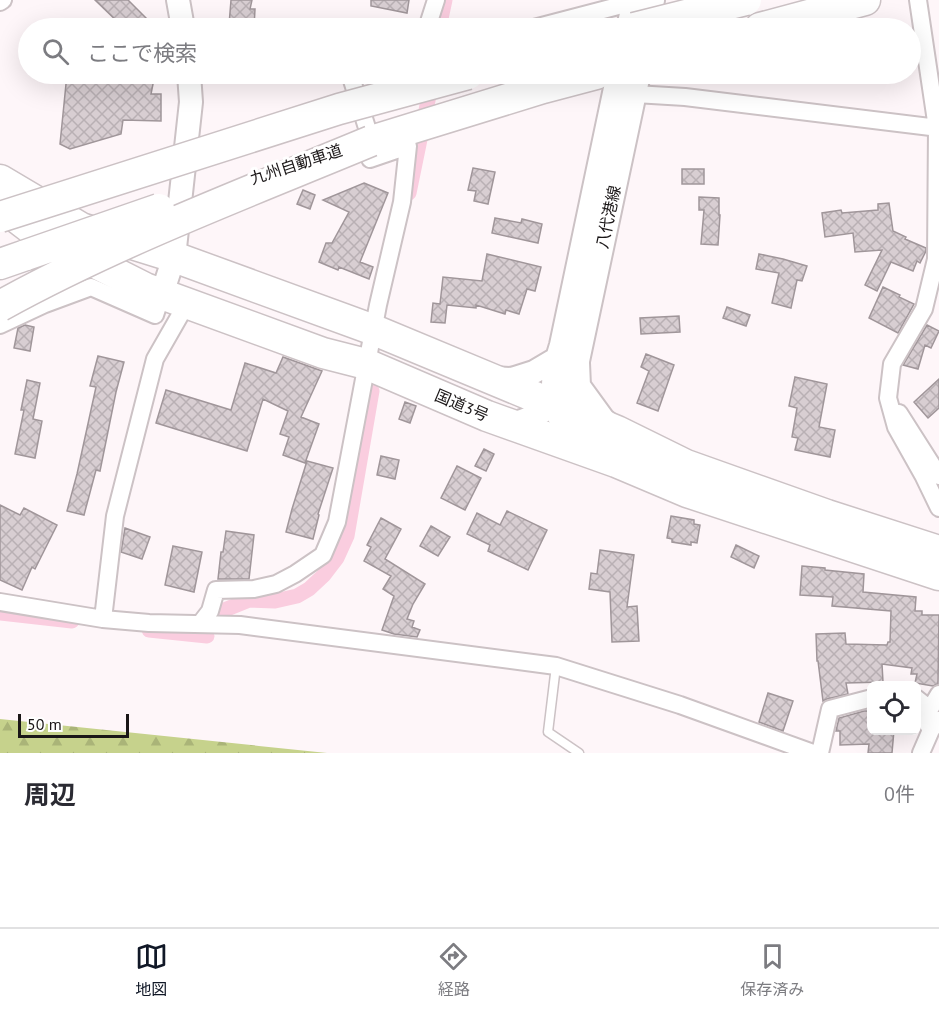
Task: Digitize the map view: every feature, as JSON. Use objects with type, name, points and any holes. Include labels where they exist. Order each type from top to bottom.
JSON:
[{"type":"highway","points":[[639,6],[746,0]]},
{"type":"highway","points":[[798,18],[865,0]]},
{"type":"highway","points":[[0,218],[339,109],[431,84]]},
{"type":"highway","name":"九州自動車道","points":[[13,260],[261,175],[558,84]]},
{"type":"highway","points":[[0,199],[55,186],[267,124],[339,109]]},
{"type":"highway","points":[[0,306],[120,245],[370,141]]},
{"type":"highway","points":[[0,180],[81,228],[174,256],[374,330],[617,431],[686,465],[827,515],[939,550]]},
{"type":"highway","name":"国道3号","points":[[0,205],[38,234],[165,295],[323,353],[366,364],[509,425],[616,462],[687,492],[939,575]]},
{"type":"main road","points":[[178,0],[181,18]]},
{"type":"main road","points":[[0,218],[26,236],[165,295],[174,256],[191,102],[190,84]]},
{"type":"main road","name":"八代港線","points":[[616,84],[561,345],[579,386],[603,419],[617,431]]},
{"type":"main road","name":"八代港線","points":[[509,425],[541,413],[554,405],[572,381],[567,360],[637,84]]},
{"type":"main road","points":[[488,378],[512,379],[567,360]]},
{"type":"main road","points":[[554,405],[562,423],[616,462]]},
{"type":"street","points":[[430,18],[436,0]]},
{"type":"street","points":[[918,0],[921,18]]},
{"type":"street","points":[[582,18],[639,6]]},
{"type":"street","points":[[921,19],[938,128],[936,259],[924,309],[892,364],[888,398],[896,427],[939,508]]},
{"type":"street","points":[[200,624],[210,611],[216,590],[255,590],[276,584],[323,555],[337,522],[366,364],[402,202],[408,146],[370,159],[368,131],[352,84]]},
{"type":"street","points":[[637,84],[685,97],[938,128]]},
{"type":"street","points":[[0,325],[45,304],[91,287],[154,315],[165,295]]},
{"type":"street","points":[[103,620],[115,516],[155,358],[165,295]]},
{"type":"street","points":[[888,398],[902,416],[939,476]]},
{"type":"street","points":[[0,602],[103,620],[240,625],[556,666],[680,705],[813,753]]},
{"type":"street","points":[[820,753],[831,709],[867,699]]},
{"type":"street","points":[[921,702],[935,713],[921,753]]},
{"type":"lane","points":[[556,666],[548,732],[579,753]]},
{"type":"green space","points":[[0,719],[327,753],[0,753]]},
{"type":"building","points":[[95,0],[128,0],[146,18],[114,18]]},
{"type":"building","points":[[231,0],[252,0],[250,9],[255,9],[255,18],[230,18]]},
{"type":"building","points":[[371,0],[409,0],[407,13],[371,6]]},
{"type":"building","points":[[66,84],[153,84],[151,94],[161,94],[161,121],[123,120],[121,134],[70,149],[60,144]]},
{"type":"building","points":[[473,168],[495,172],[488,204],[474,201],[476,191],[468,190]]},
{"type":"building","points":[[682,169],[704,169],[704,184],[682,184]]},
{"type":"building","points":[[364,183],[388,193],[360,262],[373,267],[369,279],[319,262],[326,243],[332,243],[349,212],[323,200]]},
{"type":"building","points":[[303,190],[315,195],[310,209],[297,204]]},
{"type":"building","points":[[699,197],[719,198],[718,245],[701,244],[704,210],[699,210]]},
{"type":"building","points":[[889,203],[893,231],[926,248],[926,251],[920,263],[917,261],[913,271],[891,262],[877,291],[865,285],[882,250],[855,252],[853,233],[825,237],[822,213],[841,210],[842,213],[878,210],[878,204]]},
{"type":"building","points":[[495,218],[521,223],[522,219],[542,224],[538,243],[492,233]]},
{"type":"building","points":[[487,254],[541,267],[535,291],[527,289],[519,314],[506,310],[505,314],[476,305],[476,308],[447,305],[445,323],[431,322],[433,303],[440,304],[443,277],[482,281]]},
{"type":"building","points":[[759,254],[807,266],[802,281],[797,280],[791,308],[772,303],[779,273],[756,269]]},
{"type":"building","points":[[883,287],[914,304],[898,333],[869,318]]},
{"type":"building","points":[[727,307],[750,315],[746,326],[723,318]]},
{"type":"building","points":[[679,316],[680,332],[641,334],[640,318]]},
{"type":"building","points":[[25,325],[34,327],[30,351],[14,348],[18,328]]},
{"type":"building","points":[[927,325],[939,331],[931,348],[925,345],[918,369],[903,365]]},
{"type":"building","points":[[646,354],[674,365],[658,411],[637,403],[649,371],[641,367]]},
{"type":"building","points":[[98,356],[124,362],[100,471],[96,470],[84,515],[67,511],[96,387],[90,386]]},
{"type":"building","points":[[283,357],[322,371],[301,417],[319,424],[305,463],[283,455],[289,437],[280,434],[288,411],[263,399],[247,451],[156,423],[166,390],[231,410],[245,363],[276,373]]},
{"type":"building","points":[[795,377],[827,384],[819,427],[835,430],[830,457],[795,450],[798,438],[792,437],[797,408],[789,406]]},
{"type":"building","points":[[939,379],[939,408],[928,418],[914,402]]},
{"type":"building","points":[[27,380],[40,383],[33,419],[42,421],[35,458],[15,454],[24,410],[21,410]]},
{"type":"building","points":[[405,402],[416,406],[410,423],[399,419]]},
{"type":"building","points":[[484,449],[494,454],[486,471],[475,466]]},
{"type":"building","points":[[381,456],[399,460],[395,479],[377,475]]},
{"type":"building","points":[[307,461],[333,468],[318,514],[313,539],[286,532]]},
{"type":"building","points":[[457,466],[481,478],[465,510],[441,498]]},
{"type":"building","points":[[0,505],[20,515],[24,508],[57,525],[35,569],[32,567],[22,590],[0,580]]},
{"type":"building","points":[[507,511],[547,530],[528,570],[488,551],[490,545],[467,534],[477,513],[500,525]]},
{"type":"building","points":[[671,516],[694,520],[694,524],[700,525],[697,543],[691,542],[691,545],[672,542],[672,539],[667,538]]},
{"type":"building","points":[[381,518],[401,529],[385,559],[425,584],[407,619],[414,621],[412,627],[420,630],[417,637],[382,630],[394,596],[383,589],[391,576],[364,561],[371,547],[367,545]]},
{"type":"building","points":[[431,526],[450,537],[438,556],[420,546]]},
{"type":"building","points":[[125,528],[150,537],[142,559],[121,552]]},
{"type":"building","points":[[226,531],[254,535],[249,579],[218,579]]},
{"type":"building","points":[[736,545],[759,556],[754,568],[731,557]]},
{"type":"building","points":[[173,546],[202,552],[194,592],[165,585]]},
{"type":"building","points":[[600,550],[634,555],[627,607],[637,606],[639,641],[612,642],[610,592],[589,589],[591,573],[597,574]]},
{"type":"building","points":[[802,566],[864,574],[863,592],[916,597],[915,611],[922,611],[922,615],[939,615],[938,684],[933,686],[915,681],[917,674],[911,674],[912,668],[882,664],[883,681],[846,683],[848,694],[823,701],[817,661],[816,634],[845,633],[846,644],[887,645],[890,642],[891,611],[832,606],[833,597],[800,595]]},
{"type":"building","points":[[768,693],[793,701],[783,731],[759,722]]},
{"type":"building","points":[[867,711],[867,735],[894,735],[892,753],[868,753],[869,744],[840,745],[840,731],[836,731],[839,718]]},
{"type":"waterway","points":[[441,18],[445,0]]},
{"type":"waterway","points":[[409,193],[431,84]]},
{"type":"waterway","points":[[217,613],[249,600],[275,601],[297,596],[309,589],[324,575],[337,558],[347,536],[372,391]]},
{"type":"waterway","points":[[0,613],[72,621]]},
{"type":"waterway","points":[[149,630],[207,636]]}]
